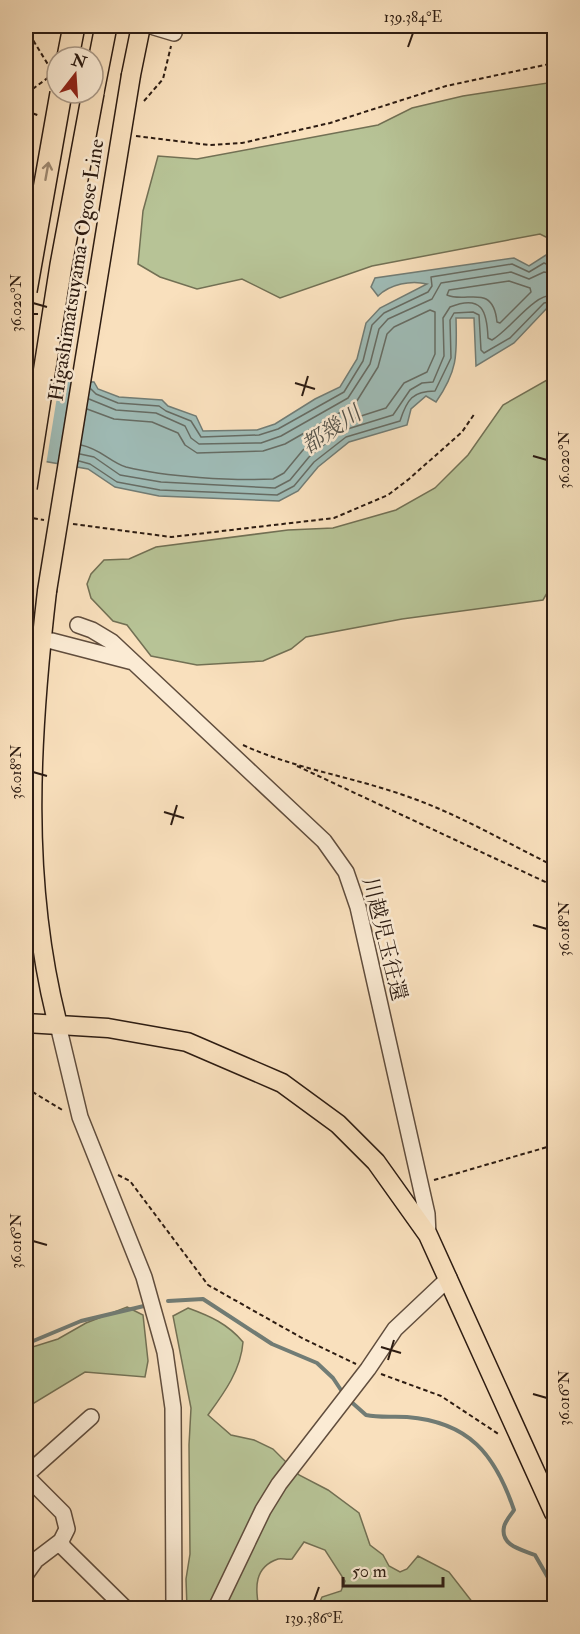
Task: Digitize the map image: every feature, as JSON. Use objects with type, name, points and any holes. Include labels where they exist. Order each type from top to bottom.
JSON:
[{"type":"highway","points":[[70,45],[74,26]]},
{"type":"highway","points":[[102,45],[106,26]]},
{"type":"highway","points":[[26,291],[54,105]]},
{"type":"highway","points":[[26,488],[59,276],[91,105]]},
{"type":"main road","name":"Higashimatsuyama-Ogose Line","points":[[58,1025],[44,966],[37,920],[31,825],[32,740],[47,591],[131,75],[147,26]]},
{"type":"main road","points":[[26,1023],[147,1033],[187,1042],[282,1083],[338,1124],[376,1162],[414,1212],[428,1235],[555,1513]]},
{"type":"street","points":[[147,26],[174,33]]},
{"type":"street","name":"川越児玉往還","points":[[78,625],[112,642],[324,841],[346,872],[358,906],[420,1185],[428,1235]]},
{"type":"street","points":[[52,641],[134,663]]},
{"type":"street","points":[[58,1025],[79,1112],[144,1277],[156,1315],[169,1375],[173,1408],[174,1608]]},
{"type":"street","points":[[216,1608],[273,1493],[368,1369],[395,1329],[449,1278]]},
{"type":"street","points":[[26,1574],[36,1560],[61,1541],[67,1529],[63,1513],[26,1475],[92,1417]]},
{"type":"street","points":[[61,1541],[63,1547],[125,1608]]},
{"type":"path","points":[[30,26],[33,40],[45,62]]},
{"type":"path","points":[[134,135],[209,145],[242,143],[330,123],[446,86],[555,63]]},
{"type":"path","points":[[26,90],[45,87]]},
{"type":"path","points":[[26,111],[45,117]]},
{"type":"path","points":[[66,523],[171,537],[334,518],[388,495],[462,432],[475,413]]},
{"type":"path","points":[[26,518],[46,520]]},
{"type":"path","points":[[240,743],[273,759],[346,776],[411,798],[555,866]]},
{"type":"path","points":[[295,765],[555,886]]},
{"type":"path","points":[[26,1088],[68,1113],[79,1112]]},
{"type":"path","points":[[420,1185],[555,1145]]},
{"type":"path","points":[[103,1174],[118,1175],[130,1181],[200,1275],[217,1292],[302,1338],[368,1369],[441,1396],[505,1439],[522,1441]]},
{"type":"green space","points":[[554,82],[554,241],[540,234],[372,266],[280,298],[242,279],[197,289],[160,277],[138,264],[143,211],[158,156],[197,159],[378,125],[412,108],[463,96]]},
{"type":"green space","points":[[554,376],[554,581],[543,600],[402,619],[306,637],[291,649],[263,661],[197,665],[151,656],[127,625],[113,621],[91,598],[87,584],[91,574],[104,560],[129,559],[156,547],[288,530],[333,528],[396,510],[435,488],[468,455],[503,405]]},
{"type":"green space","points":[[127,1307],[143,1315],[148,1361],[145,1377],[85,1372],[26,1408],[26,1349],[58,1339],[86,1323]]},
{"type":"green space","points":[[188,1308],[218,1321],[243,1342],[235,1372],[226,1390],[208,1415],[231,1435],[254,1440],[273,1449],[299,1475],[328,1490],[359,1513],[370,1545],[383,1555],[389,1566],[400,1572],[407,1569],[418,1556],[449,1572],[477,1608],[317,1608],[322,1597],[341,1591],[345,1581],[325,1550],[304,1542],[292,1559],[278,1559],[264,1567],[257,1586],[259,1608],[187,1608],[186,1579],[190,1554],[191,1408],[173,1316]]},
{"type":"water","name":"都幾川","points":[[546,255],[554,263],[554,312],[548,307],[514,343],[476,366],[474,318],[456,318],[455,362],[449,381],[436,402],[426,396],[411,409],[407,425],[349,442],[318,467],[298,491],[279,501],[159,496],[115,487],[88,469],[26,458],[26,380],[94,382],[98,389],[119,397],[162,400],[168,406],[196,416],[203,431],[257,430],[275,424],[315,399],[340,387],[357,359],[366,323],[380,308],[427,284],[414,282],[401,284],[388,288],[378,296],[371,287],[375,278],[514,258],[529,266]]},
{"type":"pier","points":[[26,377],[60,378],[46,465],[26,461]]},
{"type":"waterway","points":[[168,1301],[203,1299],[272,1344],[317,1363],[333,1378],[343,1393]]},
{"type":"waterway","points":[[26,1344],[81,1321],[144,1306]]},
{"type":"waterway","points":[[348,1399],[366,1415],[429,1420],[447,1426],[477,1444],[498,1473],[514,1510],[505,1525],[505,1539],[519,1549],[535,1555],[554,1588]]},
{"type":"tunnel","points":[[26,633],[51,641]]}]
